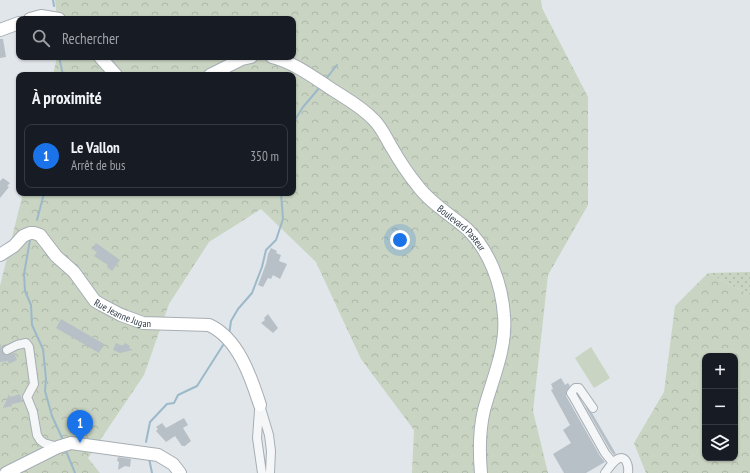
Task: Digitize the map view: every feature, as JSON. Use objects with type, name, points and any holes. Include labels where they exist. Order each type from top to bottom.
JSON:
[{"type":"main road","points":[[0,30],[16,23]]},
{"type":"main road","points":[[103,60],[113,72]]},
{"type":"main road","points":[[216,72],[240,60]]},
{"type":"main road","name":"Boulevard Pasteur","points":[[284,60],[307,73],[374,119],[383,130],[391,147],[418,187],[468,230],[483,248],[502,297],[505,318],[503,341],[484,411],[479,441],[481,473]]},
{"type":"main road","name":"Rue Jeanne Jugan","points":[[0,255],[14,246],[23,236],[30,233],[40,235],[47,245],[74,272],[96,301],[115,312],[143,323],[210,325],[217,328],[233,345],[248,369],[260,405]]},
{"type":"main road","points":[[6,473],[58,447],[71,443],[80,443],[158,455],[174,464],[180,473]]},
{"type":"street","points":[[7,350],[17,345],[26,343],[29,347],[34,384],[27,397],[33,412],[37,435],[44,443],[58,447]]},
{"type":"street","points":[[593,408],[579,388],[575,388],[572,393],[573,396],[605,453],[613,463]]},
{"type":"street","points":[[260,405],[257,438],[262,473]]},
{"type":"street","points":[[260,405],[271,451],[270,473]]},
{"type":"street","points":[[605,473],[613,463],[620,458],[627,462],[629,467],[628,473]]},
{"type":"green space","points":[[55,0],[541,0],[542,8],[588,97],[588,205],[548,275],[533,411],[548,473],[412,473],[414,430],[361,359],[316,262],[261,209],[209,242],[169,304],[144,375],[88,458],[100,473],[0,473],[0,286],[22,196],[296,196],[296,72],[54,72],[56,60],[296,60],[296,16],[57,16]]},
{"type":"green space","points":[[750,272],[750,295],[708,273]]},
{"type":"green space","points":[[708,273],[750,295],[750,473],[646,473],[634,443],[664,392],[675,306]]},
{"type":"green space","points":[[591,347],[610,378],[594,388],[575,358]]},
{"type":"building","points":[[0,39],[3,39],[6,57],[0,58]]},
{"type":"building","points":[[3,178],[10,183],[7,186],[9,187],[0,198],[0,181]]},
{"type":"building","points":[[96,243],[120,260],[112,271],[107,267],[108,265],[94,256],[97,252],[92,249]]},
{"type":"building","points":[[271,248],[277,251],[276,253],[281,255],[279,261],[287,264],[280,279],[273,275],[271,279],[268,278],[263,287],[258,285]]},
{"type":"building","points":[[268,314],[278,328],[273,333],[261,323],[265,320],[264,318]]},
{"type":"building","points":[[61,319],[104,344],[99,353],[56,328]]},
{"type":"building","points":[[0,343],[4,354],[7,355],[14,353],[17,360],[9,364],[8,361],[0,362]]},
{"type":"building","points":[[116,343],[123,346],[125,343],[133,350],[120,353],[113,350]]},
{"type":"building","points":[[561,378],[565,385],[568,383],[570,386],[566,392],[566,396],[600,456],[605,462],[586,473],[564,473],[553,454],[571,443],[563,430],[570,425],[551,390],[553,389],[551,384]]},
{"type":"building","points":[[9,394],[10,397],[20,394],[22,402],[3,408]]},
{"type":"building","points":[[585,406],[592,413],[616,454],[614,455],[610,450]]},
{"type":"building","points":[[184,418],[188,425],[183,428],[191,441],[185,446],[182,446],[175,436],[166,442],[156,431],[158,429],[156,427],[162,423],[166,428]]},
{"type":"building","points":[[118,457],[131,459],[130,467],[125,466],[118,470]]},
{"type":"waterway","points":[[53,0],[54,6]]},
{"type":"waterway","points":[[60,60],[62,72]]},
{"type":"waterway","points":[[325,80],[337,65]]},
{"type":"waterway","points":[[296,118],[303,107],[320,87]]},
{"type":"waterway","points":[[37,220],[43,196]]},
{"type":"waterway","points":[[229,335],[231,321],[238,309],[252,293],[262,267],[266,250],[276,240],[283,219],[281,196]]},
{"type":"waterway","points":[[30,240],[24,274],[25,291],[31,305],[32,325],[43,349],[46,379],[45,391],[52,416],[63,440]]},
{"type":"waterway","points":[[146,442],[150,422],[167,404],[174,403],[178,395],[197,386],[225,342]]},
{"type":"waterway","points":[[66,451],[75,473]]},
{"type":"waterway","points":[[149,458],[152,473]]},
{"type":"place","name":"Le Vallon","points":[[80,443]]}]
